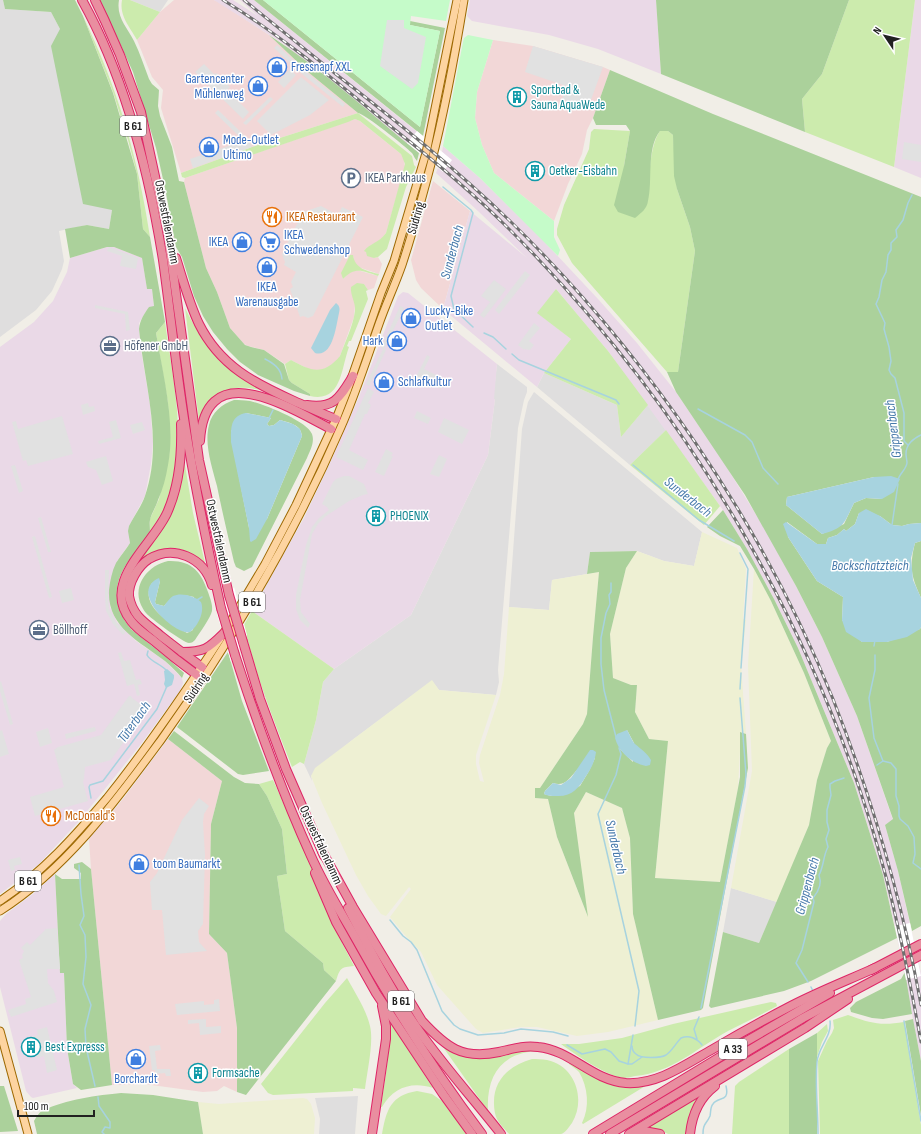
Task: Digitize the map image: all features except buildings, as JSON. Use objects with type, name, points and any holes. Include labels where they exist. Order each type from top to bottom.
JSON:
[{"type":"highway","name":"Ostwestfalendamm","points":[[82,0],[108,55],[121,89],[141,158],[162,260],[180,393],[200,511],[221,608],[252,707],[275,770],[311,857],[424,1038],[451,1074],[501,1134]]},
{"type":"highway","name":"Ostwestfalendamm","points":[[95,0],[120,55],[141,112],[168,236],[199,460],[229,595],[242,642],[260,699],[291,781],[322,851],[371,952]]},
{"type":"highway","name":"B 61","points":[[168,236],[194,313],[206,336],[215,349],[232,366],[250,380],[336,419]]},
{"type":"highway","points":[[299,403],[320,406],[332,403],[339,397],[352,376]]},
{"type":"highway","name":"B 61","points":[[180,393],[181,452],[179,475],[173,497],[159,528],[126,574],[121,594],[123,604],[131,621],[197,675]]},
{"type":"highway","points":[[199,460],[201,429],[206,413],[216,402],[229,394],[248,393],[264,398],[304,415],[331,429]]},
{"type":"highway","points":[[202,667],[146,624],[137,615],[129,596],[131,584],[136,573],[149,559],[169,553],[180,554],[190,557],[198,562],[208,574],[221,608]]},
{"type":"highway","points":[[182,652],[201,651],[212,645],[224,633]]},
{"type":"highway","points":[[311,857],[316,876],[336,922],[376,993],[439,1088],[472,1134]]},
{"type":"highway","name":"A 33","points":[[594,1134],[738,1046],[875,968],[921,944]]},
{"type":"highway","points":[[371,952],[378,964],[422,1021],[446,1044],[464,1052],[480,1055],[530,1046],[545,1048],[559,1052],[598,1076],[624,1083],[644,1082],[658,1078],[690,1062],[788,1007],[875,968]]},
{"type":"highway","name":"A 33","points":[[610,1134],[803,1018],[877,977],[921,955]]},
{"type":"highway","name":"Ostwestfalendamm","points":[[378,964],[416,1041],[457,1102],[482,1134]]},
{"type":"highway","points":[[629,1134],[806,1028],[877,977]]},
{"type":"highway","points":[[372,1134],[386,1038],[384,1014],[376,993]]},
{"type":"highway","points":[[690,1134],[694,1114],[700,1102],[707,1092],[731,1073]]},
{"type":"highway","points":[[635,1134],[644,1131],[660,1134]]},
{"type":"main road","name":"Südring","points":[[0,901],[42,868],[62,849],[126,774],[166,721],[224,633],[277,542],[296,505],[336,419],[394,261],[426,153],[457,0]]},
{"type":"main road","name":"Südring","points":[[1,910],[27,892],[46,876],[75,847],[98,821],[144,763],[206,675],[232,634],[272,568],[303,508],[341,428],[357,389],[365,363],[400,270],[415,223],[439,134],[464,0]]},
{"type":"main road","points":[[331,429],[341,428],[336,419]]},
{"type":"main road","points":[[197,675],[206,675],[202,667]]},
{"type":"main road","points":[[0,1031],[28,1134]]},
{"type":"shaded area","points":[[0,0],[3,0],[5,9],[51,12],[60,29],[112,210],[109,229],[87,225],[59,231],[64,261],[52,291],[36,310],[0,337]]},
{"type":"shaded area","points":[[130,0],[168,0],[160,12]]},
{"type":"shaded area","points":[[174,0],[214,0],[220,3],[269,35],[308,72],[358,113],[252,147],[181,173],[161,108],[163,90],[152,77],[137,40],[160,12]]},
{"type":"shaded area","points":[[214,0],[233,0],[258,16],[240,0],[254,0],[442,152],[443,146],[480,178],[540,237],[637,343],[676,392],[726,466],[768,534],[822,637],[857,716],[893,820],[885,825],[898,871],[921,973],[921,1061],[895,926],[883,875],[854,783],[798,648],[747,549],[723,510],[608,351],[556,289],[538,313],[571,339],[544,373],[537,387],[443,309],[470,211],[527,258],[436,173],[438,168],[285,45]]},
{"type":"shaded area","points":[[470,0],[656,0],[661,74],[598,49],[549,35],[472,21],[467,16]]},
{"type":"shaded area","points":[[915,0],[921,0],[921,178],[894,167]]},
{"type":"shaded area","points":[[387,20],[404,20],[404,28],[426,37],[418,83],[412,89],[380,66]]},
{"type":"shaded area","points":[[493,40],[533,46],[610,70],[593,118],[587,130],[582,154],[568,184],[554,221],[494,173],[482,145],[475,118],[477,92]]},
{"type":"shaded area","points":[[277,45],[305,71],[345,104],[343,107],[302,74],[274,48]]},
{"type":"shaded area","points":[[533,46],[603,67],[588,108],[562,99],[566,86],[525,72]]},
{"type":"shaded area","points":[[204,64],[214,74],[216,73],[230,87],[227,90],[249,112],[243,119],[195,72]]},
{"type":"shaded area","points":[[290,69],[296,75],[284,88],[278,82]]},
{"type":"shaded area","points":[[301,77],[329,100],[310,115],[271,135],[257,121]]},
{"type":"shaded area","points":[[270,97],[273,99],[246,125],[243,123]]},
{"type":"shaded area","points":[[218,110],[246,137],[243,140],[215,113]]},
{"type":"shaded area","name":"IKEA","points":[[355,119],[360,121],[401,154],[405,167],[386,233],[380,241],[371,245],[366,252],[374,258],[378,257],[382,264],[379,274],[358,267],[354,262],[353,255],[342,273],[343,279],[350,272],[357,270],[378,276],[374,288],[368,290],[364,284],[355,305],[354,317],[340,356],[336,362],[321,370],[310,370],[291,360],[285,364],[264,350],[244,344],[230,328],[217,292],[206,268],[184,182],[185,178]]},
{"type":"shaded area","points":[[246,140],[252,147],[193,168],[190,159]]},
{"type":"shaded area","points":[[904,142],[921,145],[921,162],[902,159]]},
{"type":"shaded area","points":[[433,181],[470,211],[443,309],[421,288],[416,280],[411,260]]},
{"type":"shaded area","points":[[321,206],[338,215],[342,207],[363,217],[313,316],[308,318],[303,316],[300,317],[290,289],[293,287],[291,282],[296,272],[284,265],[285,262],[282,254],[303,212]]},
{"type":"shaded area","points":[[107,247],[114,247],[142,258],[147,289],[152,289],[154,307],[149,307],[139,323],[140,344],[150,404],[153,443],[151,464],[145,496],[129,526],[130,543],[117,561],[110,607],[117,622],[136,641],[165,661],[182,678],[183,683],[180,691],[141,744],[80,820],[39,864],[0,894],[0,347],[34,322],[53,301],[67,272],[70,258]]},
{"type":"shaded area","points":[[109,247],[138,258],[136,269],[120,266],[122,256],[107,251]]},
{"type":"shaded area","points":[[525,271],[530,275],[499,314],[495,310]]},
{"type":"shaded area","points":[[494,280],[506,289],[484,318],[480,315],[490,302],[481,296]]},
{"type":"shaded area","points":[[403,292],[408,293],[497,364],[495,399],[488,455],[411,615],[334,669],[252,611],[304,518],[331,461],[359,397],[398,296]]},
{"type":"shaded area","points":[[95,305],[128,312],[130,330],[126,331],[125,314],[95,308]]},
{"type":"shaded area","points":[[400,306],[404,308],[384,349],[386,350],[369,386],[366,384],[383,349],[381,348]]},
{"type":"shaded area","points":[[534,323],[540,328],[529,341],[534,345],[530,350],[523,349],[518,345]]},
{"type":"shaded area","points":[[427,355],[430,357],[424,369],[446,380],[441,389],[416,377]]},
{"type":"shaded area","points":[[497,364],[527,387],[527,392],[518,428],[498,670],[499,682],[496,695],[439,690],[432,681],[351,741],[311,776],[312,781],[304,764],[316,720],[323,682],[334,669],[411,615],[488,455],[495,399],[493,399]]},
{"type":"shaded area","points":[[544,373],[617,405],[621,437],[648,405],[666,430],[630,465],[537,387]]},
{"type":"shaded area","points":[[368,388],[374,392],[368,403],[371,405],[367,414],[365,414],[349,450],[368,460],[363,470],[336,457]]},
{"type":"shaded area","points":[[534,392],[702,532],[694,566],[664,561],[637,551],[590,552],[587,574],[552,580],[549,610],[509,607],[522,429],[528,402]]},
{"type":"shaded area","points":[[88,403],[89,407],[94,406],[95,411],[83,415],[81,405]]},
{"type":"shaded area","points":[[417,411],[431,418],[428,424],[414,418]]},
{"type":"shaded area","points":[[62,416],[73,454],[28,466],[26,460],[23,461],[12,422],[16,421],[18,429]]},
{"type":"shaded area","points":[[444,418],[469,430],[462,444],[438,432]]},
{"type":"shaded area","points":[[116,420],[121,438],[99,444],[98,441],[113,437],[109,422]]},
{"type":"shaded area","points":[[142,422],[145,430],[133,434],[130,425]]},
{"type":"shaded area","points":[[386,449],[393,453],[391,456],[393,456],[384,476],[375,472]]},
{"type":"shaded area","points":[[439,455],[447,459],[439,477],[430,474]]},
{"type":"shaded area","points":[[106,456],[113,481],[102,485],[96,470],[88,467],[86,462]]},
{"type":"shaded area","points":[[15,465],[23,491],[19,493],[11,466]]},
{"type":"shaded area","points":[[344,476],[349,476],[364,484],[368,494],[349,501],[326,516],[318,524],[312,534],[300,600],[301,612],[310,624],[308,628],[300,620],[296,609],[296,595],[306,545],[312,527],[319,518],[329,510],[322,504],[333,482]]},
{"type":"shaded area","points":[[41,517],[51,552],[48,552],[38,518]]},
{"type":"shaded area","points":[[35,536],[52,597],[49,598],[32,537]]},
{"type":"shaded area","points":[[105,570],[109,570],[109,609],[116,622],[126,632],[123,635],[113,624],[106,611]]},
{"type":"shaded area","points":[[71,588],[74,600],[62,603],[59,591]]},
{"type":"shaded area","points":[[121,652],[124,661],[130,660],[136,680],[140,679],[142,684],[138,685],[140,695],[137,696],[134,684],[127,686],[118,653]]},
{"type":"shaded area","points":[[1,681],[13,724],[10,725],[0,691]]},
{"type":"shaded area","points":[[129,696],[147,709],[111,760],[85,767],[83,782],[88,801],[35,816],[30,797],[64,787],[54,750],[58,747],[101,735]]},
{"type":"shaded area","points":[[95,727],[96,731],[66,739],[65,734]]},
{"type":"shaded area","points":[[48,728],[52,743],[40,747],[36,732]]},
{"type":"shaded area","points":[[2,730],[9,754],[0,757],[0,731]]},
{"type":"shaded area","points":[[168,739],[222,781],[211,824],[209,934],[227,953],[237,1028],[237,1092],[224,1086],[217,1091],[203,1092],[144,1084],[112,1085],[89,839],[123,799]]},
{"type":"shaded area","points":[[199,798],[209,806],[204,814],[203,822],[205,855],[203,924],[198,931],[199,942],[207,951],[166,955],[162,910],[152,910],[150,882],[157,873],[182,820]]},
{"type":"shaded area","points":[[20,857],[22,864],[14,866],[15,870],[11,871],[8,860]]},
{"type":"shaded area","points":[[55,874],[60,973],[64,973],[67,1048],[73,1084],[77,1088],[33,1098],[26,1091],[0,987],[0,921],[6,914],[33,894]]},
{"type":"shaded area","points":[[731,888],[777,902],[759,943],[723,932]]},
{"type":"shaded area","points":[[57,928],[60,969],[47,969],[48,983],[54,991],[57,1002],[11,1017],[8,1010],[26,1004],[25,999],[31,997],[19,960],[23,958],[22,955],[24,951],[21,948],[27,942],[30,945],[45,929]]},
{"type":"shaded area","points":[[219,999],[220,1011],[177,1015],[175,1004],[204,1001],[204,1005],[214,1004],[214,1000]]},
{"type":"shaded area","points":[[206,1019],[206,1027],[221,1026],[221,1033],[200,1035],[199,1023],[188,1024],[188,1020]]},
{"type":"shaded area","points":[[47,1027],[57,1070],[47,1073],[44,1056],[37,1058],[32,1037],[38,1035],[37,1030]]},
{"type":"shaded area","points":[[160,1045],[161,1050],[155,1051],[157,1069],[170,1069],[171,1076],[166,1076],[165,1073],[155,1074],[155,1070],[152,1070],[149,1046]]},
{"type":"shaded area","points":[[358,1096],[355,1134],[319,1134],[320,1119],[315,1098]]},
{"type":"green space","points":[[3,0],[75,0],[83,16],[113,93],[137,174],[143,229],[150,237],[165,322],[156,333],[168,399],[170,416],[170,450],[164,483],[150,522],[149,535],[124,568],[117,586],[117,595],[121,613],[132,630],[184,673],[182,678],[165,661],[126,632],[113,614],[110,603],[109,590],[113,569],[130,543],[128,531],[129,526],[145,496],[153,454],[151,412],[139,329],[145,312],[149,307],[154,306],[152,289],[147,289],[142,258],[114,247],[107,247],[70,258],[65,229],[87,225],[109,229],[112,210],[83,204],[51,46],[60,29],[51,12],[5,9]]},
{"type":"green space","points":[[100,0],[119,0],[119,12],[123,22],[136,46],[149,79],[159,90],[158,106],[160,116],[172,147],[179,181],[184,182],[206,268],[217,292],[230,328],[245,345],[264,350],[284,364],[289,380],[310,394],[310,396],[294,391],[258,375],[240,362],[213,332],[203,316],[194,296],[182,257],[176,247],[156,148],[133,72]]},
{"type":"green space","points":[[122,0],[130,0],[160,12],[137,40],[128,26],[122,11]]},
{"type":"green space","points":[[254,0],[263,0],[420,127],[440,31],[410,25],[410,21],[445,28],[423,136]]},
{"type":"green space","points":[[263,0],[450,0],[446,21],[411,16],[410,25],[440,31],[420,127]]},
{"type":"green space","points":[[656,0],[849,0],[822,74],[802,99],[805,132],[661,74]]},
{"type":"green space","points":[[849,0],[915,0],[894,167],[805,132],[802,99],[822,74]]},
{"type":"green space","points":[[83,16],[107,70],[125,124],[133,151],[150,237],[143,229],[137,174],[128,140],[113,92]]},
{"type":"green space","points":[[269,35],[308,62],[419,153],[417,161],[408,149],[376,124],[358,113],[308,72]]},
{"type":"green space","points":[[468,35],[493,40],[477,92],[475,118],[482,145],[494,173],[554,221],[554,237],[560,250],[558,256],[480,178],[443,146],[463,42],[464,38]]},
{"type":"green space","points":[[610,70],[713,114],[921,197],[921,523],[902,526],[892,525],[880,516],[859,513],[855,524],[846,531],[844,529],[837,535],[828,538],[826,544],[817,544],[787,522],[788,537],[817,581],[843,597],[842,620],[862,642],[887,642],[920,629],[921,627],[921,926],[912,931],[898,871],[885,825],[893,819],[857,716],[822,637],[796,586],[745,495],[676,392],[667,372],[678,372],[695,251],[690,227],[674,176],[673,135],[668,131],[660,131],[656,138],[651,156],[647,204],[643,211],[635,218],[618,212],[614,205],[624,166],[630,131],[626,125],[596,125],[593,118]],"holes":[[[874,477],[882,499],[866,498],[854,503],[844,524],[822,534],[786,505],[787,497]]]},
{"type":"green space","points":[[358,113],[412,156],[416,167],[406,187],[387,249],[378,257],[374,258],[367,256],[366,252],[364,251],[386,233],[405,164],[401,154],[360,121],[355,119],[185,178],[182,177],[181,173],[252,147]]},
{"type":"green space","points":[[594,129],[630,131],[624,166],[648,202],[650,165],[656,138],[660,131],[668,131],[673,135],[677,189],[690,227],[695,251],[678,372],[667,372],[572,263],[557,235],[557,229],[564,205],[589,149],[591,132]]},
{"type":"green space","points":[[350,255],[353,255],[354,260],[362,269],[379,274],[378,276],[363,271],[355,271],[351,272],[343,279],[341,273]]},
{"type":"green space","points":[[357,283],[364,284],[368,290],[366,291],[368,299],[351,341],[349,341],[347,346],[349,347],[342,374],[334,389],[328,394],[321,397],[310,396],[310,394],[289,380],[285,364],[291,360],[305,367],[317,370],[328,367],[340,356],[351,328],[355,311],[351,287]]},
{"type":"green space","points":[[556,289],[608,351],[648,405],[621,437],[617,405],[544,373],[571,339],[537,313]]},
{"type":"green space","points":[[185,308],[207,345],[216,355],[235,373],[260,390],[240,388],[222,392],[209,403],[203,411],[199,421]]},
{"type":"green space","points":[[165,322],[174,381],[178,422],[177,461],[170,495],[150,534],[150,519],[159,499],[169,457],[170,445],[168,403],[156,333]]},
{"type":"green space","points":[[234,400],[244,400],[274,409],[302,424],[308,429],[313,437],[312,446],[307,458],[252,567],[244,571],[236,567],[234,562],[207,440],[212,416],[218,409]],"holes":[[[246,413],[271,418],[267,424],[269,426],[274,425],[280,420],[287,422],[297,426],[302,436],[267,519],[249,528],[231,431]]]},
{"type":"green space","points":[[666,430],[720,506],[704,525],[630,465]]},
{"type":"green space","points":[[184,459],[193,513],[205,563],[196,556],[184,550],[167,548],[155,554],[133,571],[169,517],[179,489]]},
{"type":"green space","points":[[723,510],[747,549],[798,648],[854,783],[883,875],[897,938],[811,981],[784,991],[711,1008],[709,1006],[723,932],[759,943],[809,825],[817,780],[827,748],[831,741],[804,673],[771,601],[754,569],[740,546],[720,536],[707,527]]},
{"type":"green space","points":[[702,532],[737,548],[746,569],[743,619],[746,620],[741,665],[746,734],[741,732],[738,788],[720,882],[655,878],[668,741],[649,739],[635,712],[637,685],[631,685],[613,678],[610,634],[626,568],[637,551],[664,561],[694,566]]},
{"type":"green space","points":[[921,541],[921,598],[913,577],[912,559],[915,543]]},
{"type":"green space","points":[[637,551],[626,568],[610,634],[613,678],[631,685],[637,685],[635,712],[649,739],[668,741],[655,878],[720,882],[740,777],[740,732],[746,734],[748,768],[703,1008],[701,1010],[658,1020],[633,914],[630,838],[622,808],[586,792],[574,813],[588,917],[557,837],[548,799],[535,798],[535,788],[540,788],[583,724],[587,714],[599,572],[587,574],[590,552]],"holes":[[[627,730],[634,743],[633,762],[620,749]],[[595,758],[580,786],[551,796],[544,794],[553,783],[560,784],[566,782],[578,769]]]},
{"type":"green space","points":[[176,561],[189,565],[199,573],[205,585],[211,602],[212,611],[205,626],[192,643],[186,642],[160,625],[146,613],[141,605],[139,590],[141,583],[149,571],[161,563]],"holes":[[[160,581],[155,602],[156,604],[164,606],[174,597],[181,595],[194,597],[193,630],[187,633],[165,619],[153,606],[149,599],[149,591],[152,583]]]},
{"type":"green space","points":[[754,569],[771,601],[804,673],[831,741],[827,748],[817,780],[809,825],[777,902],[731,888],[752,771],[748,665]]},
{"type":"green space","points":[[599,572],[587,714],[583,724],[540,788],[535,788],[535,798],[548,799],[557,837],[587,915],[574,813],[586,792],[622,808],[630,838],[633,914],[658,1020],[608,1032],[577,1036],[537,1027],[521,1027],[483,1033],[476,1029],[437,985],[421,952],[390,917],[411,889],[409,887],[386,916],[381,914],[368,896],[356,875],[311,776],[315,768],[432,680],[439,690],[496,695],[476,755],[476,764],[480,781],[484,782],[479,763],[480,755],[500,695],[504,674],[509,607],[549,610],[552,580]]},
{"type":"green space","points":[[252,611],[334,669],[323,682],[316,720],[304,764],[300,762],[292,767],[259,679],[244,625]]},
{"type":"green space","points":[[228,652],[242,701],[269,771],[243,775],[238,774],[177,727]]},
{"type":"green space","points":[[174,731],[234,777],[245,783],[259,784],[267,796],[282,829],[287,874],[277,876],[285,931],[323,963],[324,970],[336,981],[246,1095],[237,1092],[237,1028],[227,953],[209,934],[211,824],[222,781],[168,739]]},
{"type":"green space","points":[[273,780],[304,849],[338,935],[354,966],[342,969],[336,981],[324,970],[323,963],[285,931],[277,876],[287,874],[282,829],[267,796],[259,784]]},
{"type":"green space","points":[[82,862],[91,869],[112,1085],[81,1090],[73,1084],[67,1048],[64,973],[60,973],[55,874],[62,879],[81,879],[81,873],[74,868],[74,864]]},
{"type":"green space","points":[[905,972],[912,1014],[883,1019],[872,1018],[851,1012],[850,1008],[856,1002],[901,979]]},
{"type":"green space","points":[[347,978],[363,1007],[370,1026],[371,1048],[365,1089],[353,1088],[353,1091],[273,1095],[268,1093],[261,1084],[325,1003]]},
{"type":"green space","points":[[771,1002],[776,1003],[777,1006],[728,1031],[672,1065],[648,1074],[624,1078],[616,1076],[591,1064],[561,1044],[579,1044],[622,1038],[673,1024]]},
{"type":"green space","points":[[848,1015],[882,1024],[904,1022],[921,1125],[921,1134],[820,1134],[818,1061],[834,1028],[833,1020]]},
{"type":"green space","points":[[913,1019],[921,1061],[921,1116],[905,1021]]},
{"type":"green space","points":[[389,1021],[433,1088],[417,1085],[403,1088],[386,1100],[381,1107],[386,1075]]},
{"type":"green space","points":[[827,1024],[828,1031],[822,1042],[816,1060],[817,1033]]},
{"type":"green space","points":[[817,1033],[817,1134],[789,1134],[789,1049]]},
{"type":"green space","points":[[443,1046],[453,1052],[522,1050],[541,1051],[516,1055],[507,1060],[500,1067],[490,1086],[488,1111]]},
{"type":"green space","points":[[789,1049],[789,1134],[732,1134],[735,1086]]},
{"type":"green space","points":[[532,1059],[541,1059],[557,1063],[565,1069],[576,1085],[578,1104],[576,1114],[567,1130],[561,1134],[509,1134],[496,1117],[494,1095],[500,1081],[504,1075],[517,1065]]},
{"type":"green space","points":[[569,1061],[586,1072],[647,1085],[583,1124],[587,1104],[586,1091],[579,1072],[569,1064]]},
{"type":"green space","points":[[0,1086],[4,1086],[18,1131],[0,1132]]},
{"type":"green space","points":[[417,1091],[432,1094],[442,1101],[467,1134],[382,1134],[391,1105],[401,1096]]},
{"type":"green space","points":[[121,1093],[153,1095],[198,1102],[203,1134],[37,1134],[34,1121],[38,1114],[52,1106],[92,1097]]},
{"type":"green space","points":[[697,1097],[687,1134],[668,1134],[662,1131],[646,1128]]},
{"type":"green space","points":[[303,1098],[307,1099],[311,1104],[315,1118],[314,1134],[203,1134],[198,1102],[219,1104]]},
{"type":"water","points":[[336,303],[340,310],[333,340],[326,351],[315,353],[311,348],[330,310]]},
{"type":"water","points":[[246,413],[271,418],[267,424],[269,426],[274,425],[280,420],[293,424],[300,429],[302,436],[267,519],[256,539],[251,542],[231,442],[232,423],[237,417]]},
{"type":"water","points":[[891,476],[900,479],[894,492],[882,499],[866,498],[854,503],[843,524],[830,532],[822,534],[786,505],[787,497],[874,477]]},
{"type":"water","name":"Bockschatzteich","points":[[866,509],[880,516],[892,525],[902,526],[921,523],[921,541],[915,543],[911,558],[913,580],[921,598],[921,627],[907,637],[887,642],[862,642],[846,632],[842,620],[843,597],[817,581],[788,537],[783,524],[786,522],[817,544],[826,544],[828,538],[837,535],[844,529],[846,531],[855,524],[859,513]]},
{"type":"water","points":[[159,578],[160,581],[155,602],[156,604],[164,606],[173,596],[180,594],[192,596],[201,602],[202,610],[200,618],[196,626],[190,632],[183,631],[175,627],[157,612],[151,602],[148,593],[151,585]]},
{"type":"water","points":[[167,669],[174,675],[174,678],[172,685],[166,688],[164,684],[164,671]]},
{"type":"water","points":[[627,730],[634,743],[644,751],[651,760],[650,765],[641,765],[631,760],[623,753],[615,738],[617,734]]},
{"type":"water","points":[[590,750],[596,752],[594,762],[590,771],[578,788],[571,793],[562,796],[550,796],[544,794],[553,783],[561,785],[571,778]]},
{"type":"pier","points":[[417,131],[452,160],[443,172],[407,143]]},
{"type":"pier","points":[[234,587],[247,635],[231,662],[217,614]]},
{"type":"pier","points":[[910,923],[921,976],[906,980],[895,926]]},
{"type":"waterway","name":"Sunderbach","points":[[443,187],[473,213],[451,296],[454,309],[473,327]]},
{"type":"waterway","name":"Grippenbach","points":[[908,445],[904,441],[904,413],[895,378],[889,370],[891,361],[884,329],[885,323],[876,304],[879,297],[882,280],[886,272],[891,243],[897,237],[896,230],[903,220],[912,195]]},
{"type":"waterway","name":"Sunderbach","points":[[484,333],[493,337],[506,349]]},
{"type":"waterway","name":"Sunderbach","points":[[512,354],[519,360],[616,400],[619,404]]},
{"type":"waterway","name":"Tüterbach","points":[[265,359],[274,364],[280,372],[282,379]]},
{"type":"waterway","points":[[698,409],[745,435],[752,442],[763,468],[778,484]]},
{"type":"waterway","name":"Tüterbach","points":[[269,418],[273,410]]},
{"type":"waterway","name":"Grippenbach","points":[[898,480],[907,463],[907,447],[913,440],[921,435]]},
{"type":"waterway","name":"Sunderbach","points":[[633,465],[699,520],[734,541]]},
{"type":"waterway","name":"Grippenbach","points":[[892,525],[898,484]]},
{"type":"waterway","name":"Sunderbach","points":[[740,553],[748,569],[741,668]]},
{"type":"waterway","name":"Sunderbach","points":[[611,583],[611,592],[609,595],[610,604],[606,613],[601,638],[601,664],[604,690],[616,737]]},
{"type":"waterway","name":"Tüterbach","points":[[197,600],[202,597]]},
{"type":"waterway","name":"Grippenbach","points":[[874,646],[875,640]]},
{"type":"waterway","name":"Tüterbach","points":[[148,651],[148,657],[166,670]]},
{"type":"waterway","name":"Grippenbach","points":[[875,655],[875,670],[869,698],[874,738],[883,761],[877,765]]},
{"type":"waterway","name":"Sunderbach","points":[[740,689],[741,673]]},
{"type":"waterway","name":"Tüterbach","points":[[91,798],[90,785],[103,781],[157,709],[167,686]]},
{"type":"waterway","name":"Sunderbach","points":[[701,1008],[745,786],[746,774],[740,698]]},
{"type":"waterway","name":"Sunderbach","points":[[619,748],[621,754],[616,775],[598,814],[639,991],[635,1026]]},
{"type":"waterway","points":[[883,761],[891,763],[896,769],[896,796],[899,806],[899,816],[900,819],[908,826],[914,837],[915,854],[913,863],[921,869]]},
{"type":"waterway","name":"Grippenbach","points":[[808,982],[796,963],[802,950],[814,902],[813,898],[819,887],[819,875],[828,847],[826,839],[829,830],[827,810],[831,795],[830,784],[844,778]]},
{"type":"waterway","name":"Tüterbach","points":[[79,865],[84,916],[80,925],[85,935],[86,957],[83,984],[91,1005],[85,1029],[86,1047],[95,1086]]},
{"type":"waterway","points":[[390,920],[417,950],[442,1011],[454,1025],[460,1029],[478,1035],[504,1033],[521,1029],[553,1032],[568,1036]]},
{"type":"waterway","points":[[811,987],[813,991]]},
{"type":"waterway","name":"Sunderbach","points":[[697,1039],[694,1029],[699,1017]]},
{"type":"waterway","name":"Grippenbach","points":[[818,1134],[816,1071],[818,1057],[829,1032],[830,1021]]},
{"type":"waterway","name":"Grippenbach","points":[[904,1021],[921,1121]]},
{"type":"waterway","name":"Sunderbach","points":[[628,1064],[633,1035]]},
{"type":"waterway","name":"Sunderbach","points":[[632,1046],[633,1051],[639,1056],[651,1058],[666,1055],[681,1038],[684,1037],[693,1038],[702,1045]]},
{"type":"waterway","points":[[567,1045],[582,1054],[605,1049],[611,1052],[619,1061],[628,1064],[632,1064],[642,1057]]},
{"type":"waterway","name":"Sunderbach","points":[[703,1134],[705,1124],[710,1116],[712,1105],[725,1097],[727,1091],[726,1086]]},
{"type":"waterway","name":"Tüterbach","points":[[98,1097],[99,1106],[110,1122],[110,1128],[105,1127],[102,1132],[104,1134]]},
{"type":"railway","points":[[223,0],[268,29],[353,95],[438,164],[494,214],[572,296],[633,369],[689,446],[740,527],[785,610],[825,697],[858,786],[886,877],[905,959],[921,1042]]},
{"type":"railway","points":[[244,0],[425,145],[509,220],[559,271],[607,326],[653,383],[695,443],[735,504],[772,568],[804,633],[833,699],[861,774],[895,888],[905,927],[921,1005]]},
{"type":"place","name":"Fressnapf XXL","points":[[277,67]]},
{"type":"place","name":"Gartencenter Mühlenweg","points":[[258,86]]},
{"type":"place","name":"Sportbad & Sauna AquaWede","points":[[517,97]]},
{"type":"place","name":"Mode-Outlet Ultimo","points":[[209,147]]},
{"type":"place","name":"Oetker-Eisbahn","points":[[535,171]]},
{"type":"place","name":"IKEA Parkhaus","points":[[351,178]]},
{"type":"place","name":"IKEA Restaurant","points":[[272,217]]},
{"type":"place","name":"IKEA","points":[[242,242]]},
{"type":"place","name":"IKEA Schwedenshop","points":[[270,242]]},
{"type":"place","name":"IKEA Warenausgabe","points":[[267,267]]},
{"type":"place","name":"Lucky-Bike Outlet","points":[[411,318]]},
{"type":"place","name":"Hark","points":[[397,341]]},
{"type":"place","name":"Höfener GmbH","points":[[110,346]]},
{"type":"place","name":"Schlafkultur","points":[[384,382]]},
{"type":"place","name":"PHOENIX","points":[[376,516]]},
{"type":"place","name":"Böllhoff","points":[[39,630]]},
{"type":"place","name":"McDonald's","points":[[51,816]]},
{"type":"place","name":"toom Baumarkt","points":[[139,864]]},
{"type":"place","name":"Best Expresss","points":[[31,1047]]},
{"type":"place","name":"Borchardt","points":[[136,1059]]},
{"type":"place","name":"Formsache","points":[[198,1073]]}]
